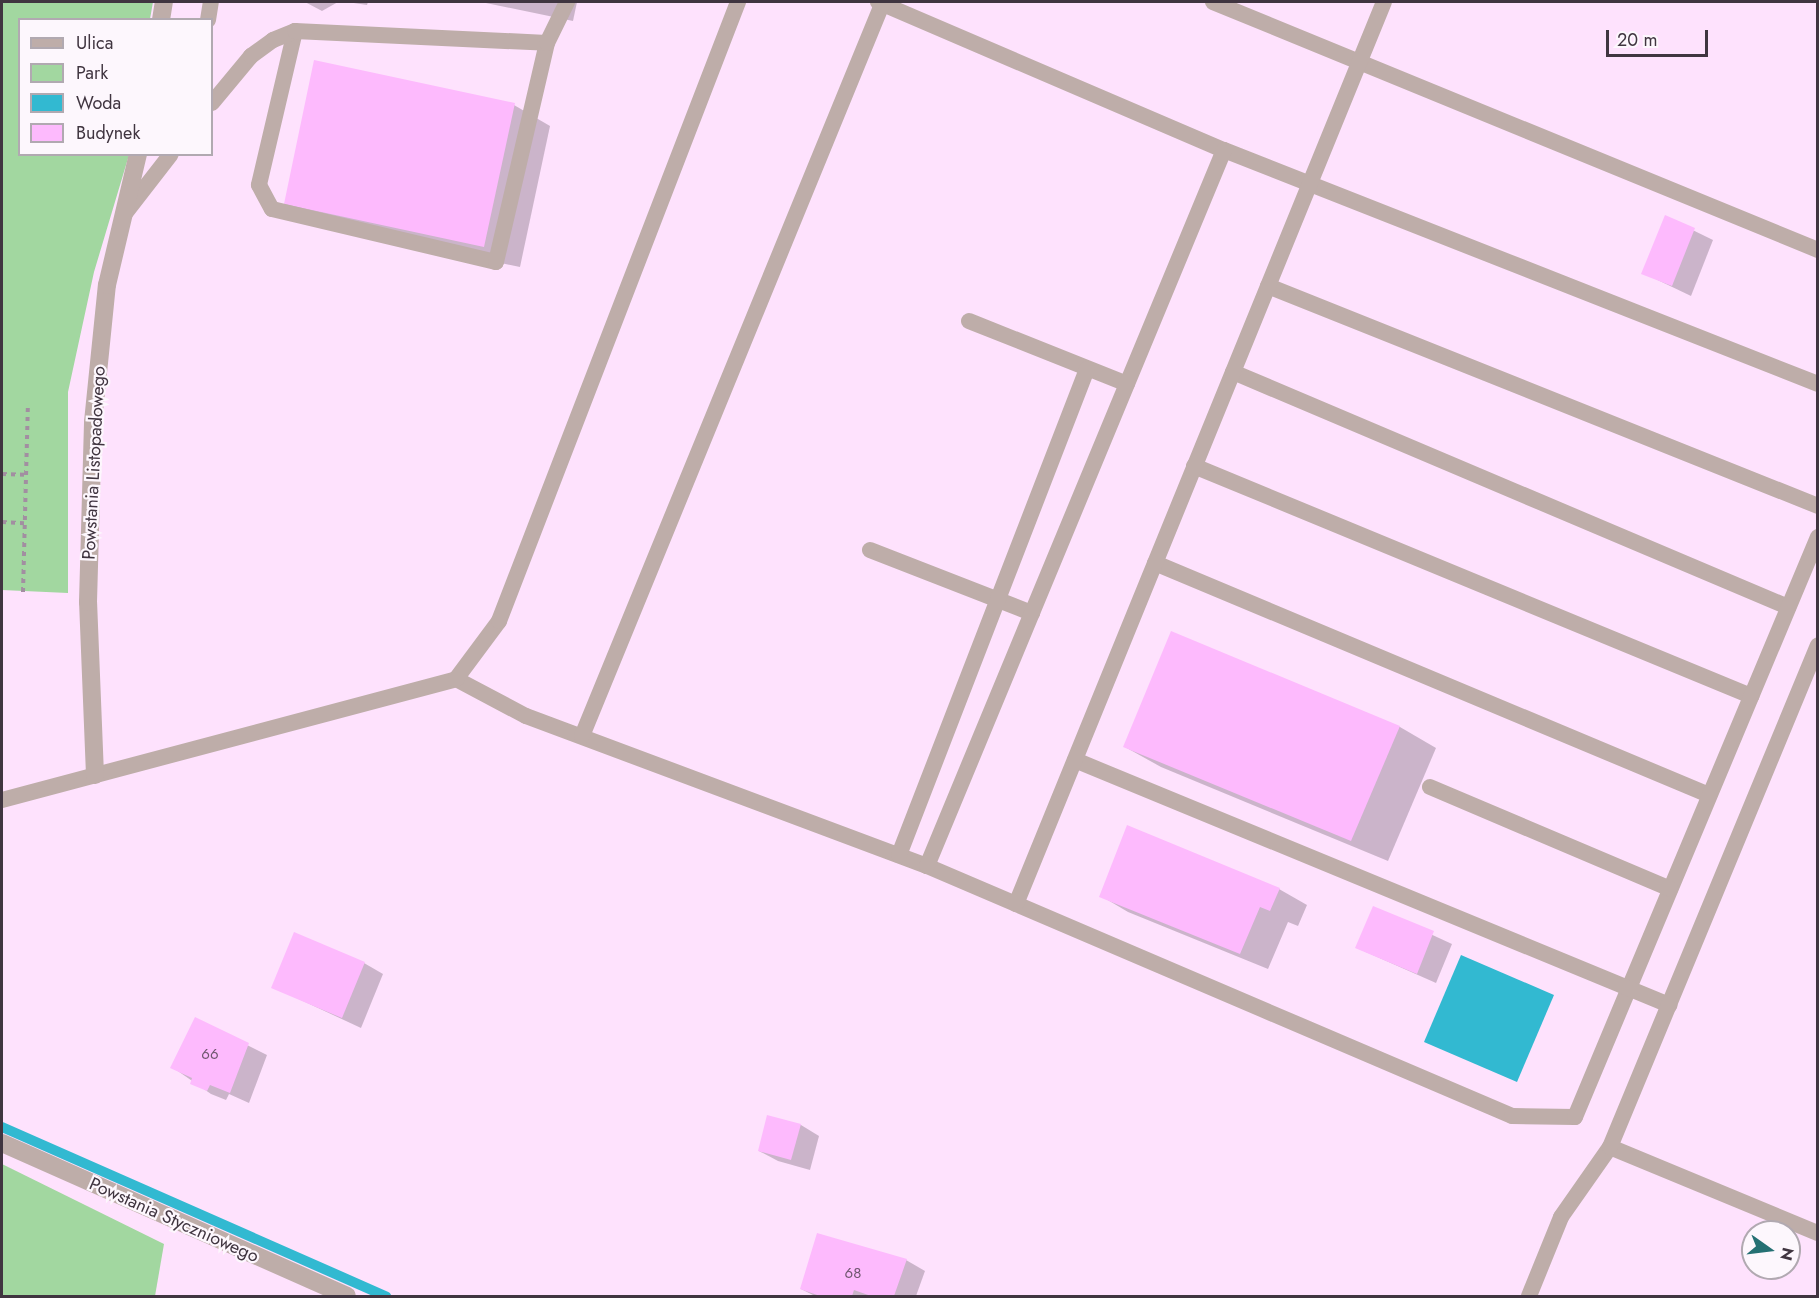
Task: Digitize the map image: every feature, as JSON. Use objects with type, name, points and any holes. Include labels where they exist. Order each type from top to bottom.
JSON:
[{"type":"street","points":[[161,18],[164,2]]},
{"type":"street","name":"Powstania Listopadowego","points":[[95,776],[88,602],[93,422],[107,285],[138,156]]},
{"type":"street","name":"Powstania Styczniowego","points":[[2,1143],[347,1296]]},
{"type":"lane","points":[[208,18],[211,2]]},
{"type":"lane","points":[[295,31],[259,185],[272,209],[496,262],[547,43],[567,2]]},
{"type":"lane","points":[[2,800],[456,679],[499,621],[738,2]]},
{"type":"lane","points":[[582,736],[881,2],[1309,185],[1818,384]]},
{"type":"lane","points":[[1213,2],[1818,250]]},
{"type":"lane","points":[[1016,904],[1384,2]]},
{"type":"lane","points":[[213,102],[251,56],[273,40],[295,31],[547,43]]},
{"type":"lane","points":[[927,866],[1224,150]]},
{"type":"lane","points":[[126,212],[169,156]]},
{"type":"lane","points":[[1268,286],[1818,506]]},
{"type":"lane","points":[[969,321],[1127,384]]},
{"type":"lane","points":[[899,855],[996,599],[1087,369]]},
{"type":"lane","points":[[1233,372],[1788,607]]},
{"type":"lane","points":[[1194,466],[1751,696]]},
{"type":"lane","points":[[456,679],[526,716],[927,866],[1512,1116],[1575,1117],[1818,537]]},
{"type":"lane","points":[[870,550],[1032,613]]},
{"type":"lane","points":[[1155,563],[1709,795]]},
{"type":"lane","points":[[1528,1296],[1561,1217],[1610,1147],[1818,645]]},
{"type":"lane","points":[[1075,760],[1669,1005]]},
{"type":"lane","points":[[1430,787],[1670,888]]},
{"type":"lane","points":[[1610,1147],[1818,1233]]},
{"type":"path","points":[[23,592],[28,406]]},
{"type":"path","points":[[2,474],[25,475]]},
{"type":"path","points":[[2,522],[24,523]]},
{"type":"green space","points":[[2,2],[153,2],[150,18],[18,18],[18,156],[129,156],[94,272],[68,392],[68,593],[2,590]]},
{"type":"green space","points":[[2,1164],[164,1244],[155,1296],[2,1296]]},
{"type":"water","points":[[1461,955],[1554,995],[1517,1082],[1424,1042]]},
{"type":"building","points":[[314,60],[515,103],[484,247],[284,204]]},
{"type":"building","points":[[1665,215],[1695,228],[1672,286],[1641,274]]},
{"type":"building","points":[[1171,631],[1400,726],[1351,841],[1123,747]]},
{"type":"building","points":[[1127,825],[1280,888],[1270,911],[1260,907],[1240,954],[1099,897]]},
{"type":"building","points":[[1373,906],[1434,931],[1417,974],[1355,948]]},
{"type":"building","points":[[294,932],[365,962],[342,1018],[271,988]]},
{"type":"building","points":[[195,1017],[249,1043],[230,1093],[210,1085],[207,1091],[190,1084],[192,1078],[170,1068]]},
{"type":"building","points":[[767,1115],[801,1124],[791,1160],[758,1151]]},
{"type":"building","points":[[817,1233],[907,1259],[894,1296],[871,1296],[854,1290],[852,1296],[820,1296],[800,1289]]},
{"type":"waterway","points":[[2,1127],[386,1296]]}]
